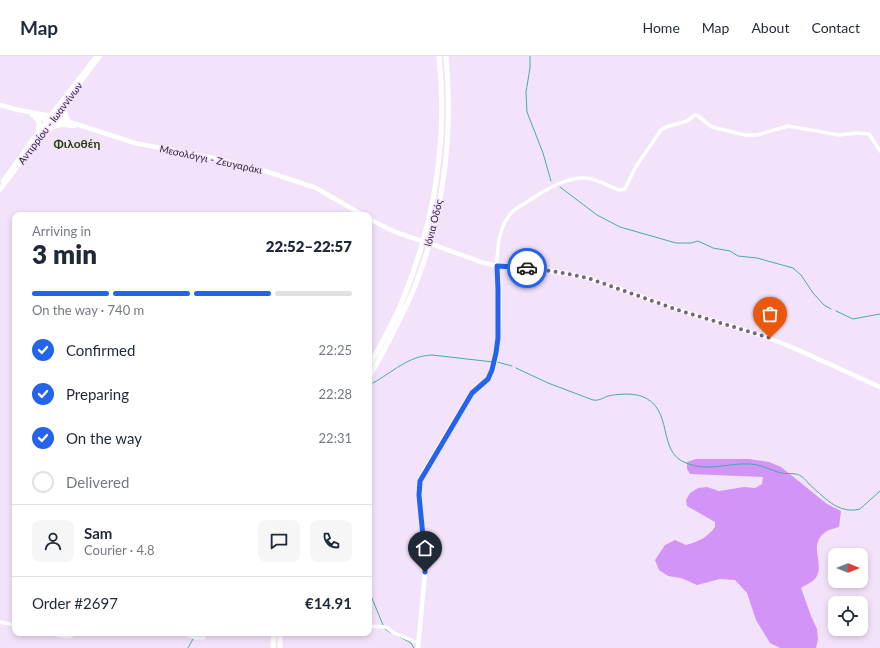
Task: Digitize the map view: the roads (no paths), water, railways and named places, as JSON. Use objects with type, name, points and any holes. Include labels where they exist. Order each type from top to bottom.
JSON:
[{"type":"highway","name":"Ιόνια Οδός","points":[[372,360],[401,304],[417,260],[432,207],[439,168],[442,126],[442,83],[440,56]]},
{"type":"highway","name":"Ιόνια Οδός","points":[[372,372],[413,291],[425,257],[434,223],[442,186],[448,135],[449,96],[446,56]]},
{"type":"highway","points":[[274,636],[274,648]]},
{"type":"highway","points":[[280,636],[280,648]]},
{"type":"main road","name":"Αντιρρίου - Ιωαννίνων","points":[[0,185],[96,56]]},
{"type":"main road","name":"Αντιρρίου - Ιωαννίνων","points":[[51,118],[66,102],[100,56]]},
{"type":"main road","points":[[66,102],[64,108],[65,114],[70,122]]},
{"type":"main road","points":[[36,114],[51,111],[60,104]]},
{"type":"main road","points":[[0,105],[51,118],[64,125]]},
{"type":"main road","points":[[36,114],[40,126],[38,135]]},
{"type":"main road","name":"Μεσολόγγι - Ζευγαράκι","points":[[51,118],[70,122],[135,143],[213,158],[265,171],[297,181],[328,194],[358,212]]},
{"type":"main road","points":[[38,135],[52,127],[64,125],[83,127]]},
{"type":"main road","name":"Αντιρρίου - Ιωαννίνων","points":[[0,190],[38,135]]},
{"type":"main road","points":[[372,220],[395,232],[418,240]]},
{"type":"main road","points":[[434,245],[481,262],[497,266],[558,272],[588,278],[678,310],[764,336],[880,387]]},
{"type":"main road","points":[[418,646],[425,572],[419,495],[420,481],[472,393],[488,379],[492,370],[496,353],[498,310],[497,266]]},
{"type":"street","points":[[497,266],[497,254],[501,232],[514,211],[551,186],[575,179],[587,178],[622,190],[625,188],[661,129],[686,122],[695,115],[712,127],[745,135],[757,135],[788,126],[839,135],[856,133],[869,134],[880,151]]},
{"type":"street","points":[[0,622],[12,624]]},
{"type":"street","points":[[372,626],[386,628],[418,646]]},
{"type":"street","points":[[191,636],[203,638],[204,636]]},
{"type":"waterway","points":[[530,56],[530,68],[526,92],[527,112],[543,153],[551,181]]},
{"type":"waterway","points":[[560,187],[597,215],[620,227],[676,243],[691,243],[698,241],[713,248],[730,251],[738,256],[757,258],[793,268],[801,275],[813,293],[824,305],[831,309]]},
{"type":"waterway","points":[[836,311],[853,319],[880,314]]},
{"type":"waterway","points":[[373,383],[408,361],[423,356],[432,355],[493,362]]},
{"type":"waterway","points":[[497,362],[512,366]]},
{"type":"waterway","points":[[516,368],[548,383],[593,400],[599,400],[608,396],[620,394],[633,394],[641,396],[651,402],[658,410],[671,450],[677,457],[694,466],[710,467],[753,464],[781,473],[798,475],[803,477],[831,503],[838,507],[852,510],[860,509],[880,491]]},
{"type":"waterway","points":[[372,598],[383,625]]},
{"type":"waterway","points":[[385,629],[391,633]]},
{"type":"waterway","points":[[400,637],[411,643],[414,648]]},
{"type":"waterway","points":[[188,648],[193,639]]},
{"type":"district","name":"Φιλοθέη","points":[[77,144]]}]
